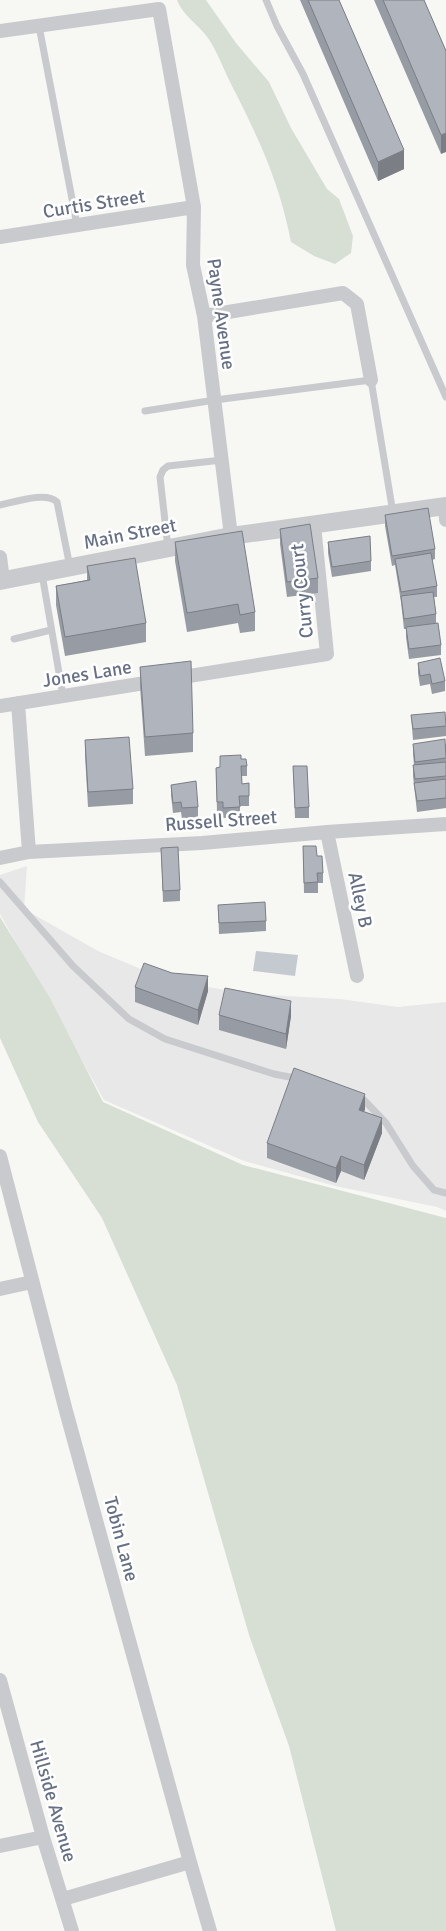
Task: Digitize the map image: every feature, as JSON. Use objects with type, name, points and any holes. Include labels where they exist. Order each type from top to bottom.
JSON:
[{"type":"street","name":"Payne Avenue","points":[[39,26],[158,9],[194,208],[193,266],[204,316],[231,536]]},
{"type":"street","points":[[0,31],[39,26]]},
{"type":"street","name":"Curtis Street","points":[[0,237],[194,208]]},
{"type":"street","points":[[204,316],[343,293],[357,304],[371,380]]},
{"type":"street","points":[[446,506],[446,520]]},
{"type":"street","name":"Main Street","points":[[2,580],[231,536],[446,506]]},
{"type":"street","name":"Curry Court","points":[[314,525],[327,654]]},
{"type":"street","points":[[0,557],[2,580]]},
{"type":"street","name":"Jones Lane","points":[[0,706],[327,654]]},
{"type":"street","points":[[18,704],[29,852]]},
{"type":"street","name":"Russell Street","points":[[0,858],[29,852],[202,843],[446,824]]},
{"type":"street","name":"Alley B","points":[[327,832],[357,976]]},
{"type":"street","name":"Tobin Lane","points":[[0,1156],[32,1282],[210,1931]]},
{"type":"street","points":[[0,1289],[32,1282]]},
{"type":"street","name":"Hillside Avenue","points":[[0,1680],[43,1837],[72,1931]]},
{"type":"street","points":[[0,1846],[43,1837]]},
{"type":"street","points":[[63,1899],[190,1862]]},
{"type":"lane","points":[[266,0],[277,26],[303,74],[446,396]]},
{"type":"lane","points":[[39,26],[77,225]]},
{"type":"lane","points":[[146,411],[371,380],[393,514]]},
{"type":"lane","points":[[168,548],[160,477],[163,470],[168,466],[222,460]]},
{"type":"lane","points":[[0,504],[43,496],[57,502],[70,567]]},
{"type":"lane","points":[[41,573],[63,696]]},
{"type":"lane","points":[[14,639],[51,630]]},
{"type":"lane","points":[[0,882],[5,891],[73,966],[129,1019],[165,1039],[274,1074],[311,1080]]},
{"type":"lane","points":[[347,1090],[363,1099],[386,1123],[413,1166],[434,1190],[446,1193]]},
{"type":"shaded area","points":[[177,0],[206,0],[236,43],[269,82],[291,128],[327,189],[339,199],[353,236],[351,253],[335,264],[314,256],[291,242],[274,179],[250,121],[211,43],[183,11]]},
{"type":"shaded area","points":[[27,866],[24,909],[98,951],[167,980],[249,994],[340,999],[398,1007],[446,1002],[446,1211],[437,1207],[335,1186],[244,1161],[104,1100],[0,914],[0,875]]},
{"type":"shaded area","points":[[0,917],[50,998],[103,1102],[243,1165],[446,1218],[446,1931],[336,1931],[289,1746],[249,1635],[177,1385],[102,1218],[38,1122],[0,1038]]},
{"type":"shaded area","points":[[256,951],[298,955],[295,976],[253,971]]},
{"type":"building","points":[[308,0],[339,0],[404,150],[378,162]]},
{"type":"building","points":[[383,0],[424,0],[446,51],[446,133],[441,135]]},
{"type":"building","points":[[428,508],[435,549],[392,556],[385,515]]},
{"type":"building","points":[[310,524],[318,578],[287,582],[280,529]]},
{"type":"building","points":[[242,531],[255,612],[240,615],[238,604],[187,613],[175,542]]},
{"type":"building","points":[[370,536],[371,561],[332,567],[328,542]]},
{"type":"building","points":[[431,553],[437,586],[401,592],[395,559]]},
{"type":"building","points":[[135,558],[146,623],[65,637],[56,586],[90,580],[87,566]]},
{"type":"building","points":[[433,592],[436,614],[404,619],[401,596]]},
{"type":"building","points":[[438,623],[441,645],[409,649],[406,627]]},
{"type":"building","points":[[440,658],[445,681],[432,684],[430,674],[420,676],[418,663]]},
{"type":"building","points":[[191,661],[193,733],[145,737],[140,667]]},
{"type":"building","points":[[445,712],[446,726],[413,729],[411,715]]},
{"type":"building","points":[[129,737],[133,789],[88,792],[85,740]]},
{"type":"building","points":[[445,739],[446,758],[415,762],[413,744]]},
{"type":"building","points":[[241,755],[241,759],[246,759],[247,766],[241,766],[242,784],[249,783],[249,796],[239,796],[240,807],[223,808],[223,802],[217,802],[216,768],[220,767],[220,756]]},
{"type":"building","points":[[446,762],[446,776],[415,779],[413,765]]},
{"type":"building","points":[[293,766],[307,766],[309,807],[295,808]]},
{"type":"building","points":[[446,779],[446,798],[417,801],[414,783]]},
{"type":"building","points":[[196,781],[198,807],[182,808],[181,802],[173,803],[171,785]]},
{"type":"building","points":[[303,846],[316,846],[317,856],[322,856],[323,873],[317,873],[318,882],[304,883]]},
{"type":"building","points":[[178,847],[180,890],[163,891],[161,848]]},
{"type":"building","points":[[265,902],[266,921],[219,923],[218,905]]},
{"type":"building","points":[[144,963],[172,973],[208,976],[198,1010],[135,987]]},
{"type":"building","points":[[225,988],[291,1001],[286,1034],[219,1015]]},
{"type":"building","points":[[294,1068],[365,1094],[359,1110],[382,1118],[364,1165],[341,1156],[336,1168],[267,1143]]}]
